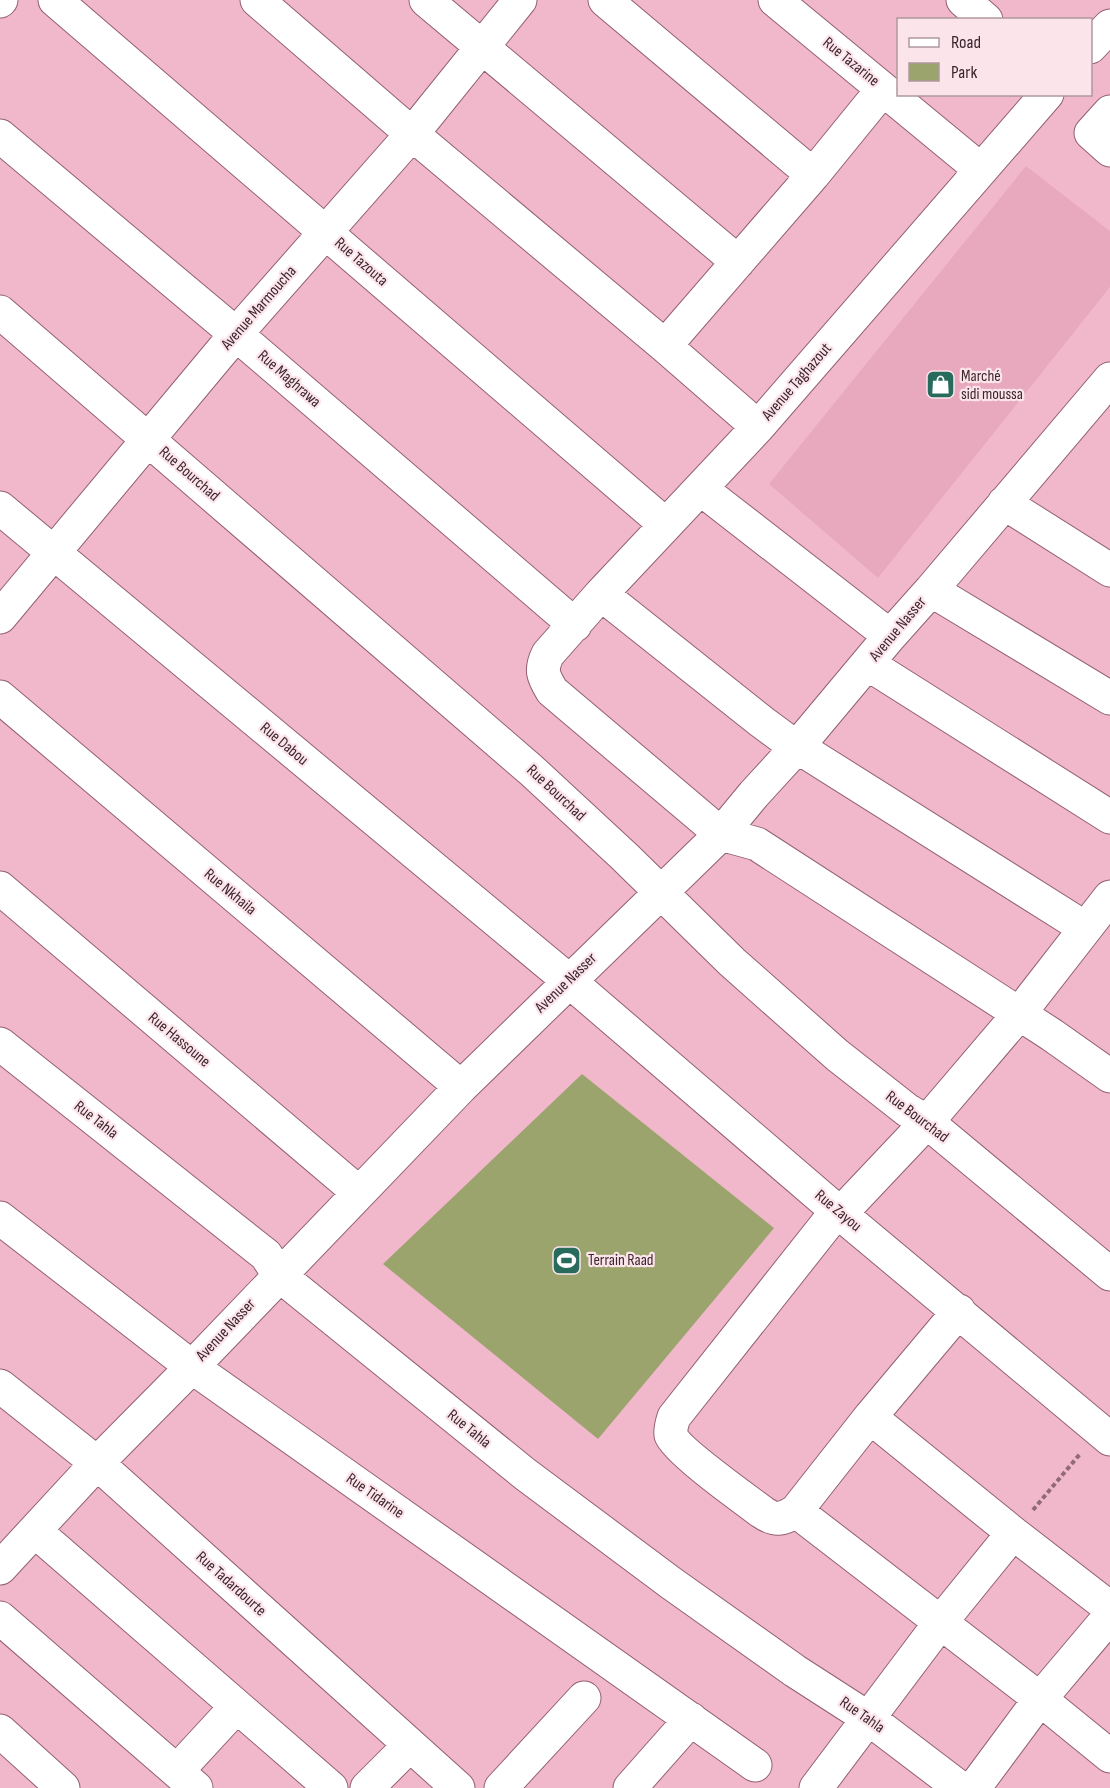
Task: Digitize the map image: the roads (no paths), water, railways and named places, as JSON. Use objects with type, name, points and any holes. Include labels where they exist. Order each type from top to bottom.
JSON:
[{"type":"street","name":"Rue Tazouta","points":[[55,0],[666,525]]},
{"type":"street","points":[[257,0],[412,134],[666,346],[758,427]]},
{"type":"street","points":[[426,0],[738,262]]},
{"type":"street","name":"Avenue Marmoucha","points":[[0,617],[236,334],[412,134],[520,0]]},
{"type":"street","points":[[605,0],[813,175]]},
{"type":"street","name":"Rue Tazarine","points":[[775,0],[981,170]]},
{"type":"street","points":[[963,0],[984,18]]},
{"type":"street","points":[[1092,45],[1110,26]]},
{"type":"street","points":[[666,346],[813,175],[883,89]]},
{"type":"street","name":"Avenue Taghazout","points":[[721,834],[552,691],[544,678],[542,665],[548,654],[601,594],[758,427],[1045,96]]},
{"type":"street","points":[[1110,112],[1091,133],[1110,150]]},
{"type":"street","name":"Rue Maghrawa","points":[[0,136],[236,334],[575,625]]},
{"type":"street","name":"Rue Bourchad","points":[[0,312],[531,770],[732,962],[837,1055],[907,1110],[927,1122],[1110,1274]]},
{"type":"street","name":"Avenue Nasser","points":[[4,1558],[34,1531],[461,1086],[721,834],[1110,379]]},
{"type":"street","points":[[701,489],[890,636]]},
{"type":"street","points":[[1004,503],[1110,570]]},
{"type":"street","name":"Rue Dabou","points":[[0,508],[568,980]]},
{"type":"street","points":[[931,590],[1110,698]]},
{"type":"street","points":[[601,594],[785,739],[1085,928]]},
{"type":"street","points":[[868,664],[1110,818]]},
{"type":"street","name":"Rue Nkhaila","points":[[0,697],[461,1086]]},
{"type":"street","points":[[721,834],[757,844],[1019,1014],[1110,1076]]},
{"type":"street","name":"Rue Hassoune","points":[[0,888],[358,1192]]},
{"type":"street","points":[[959,1311],[870,1417],[796,1511],[784,1518],[777,1520],[770,1518],[684,1452],[672,1437],[671,1428],[674,1417],[839,1212],[927,1122],[1019,1014],[1085,928],[1109,901]]},
{"type":"street","name":"Rue Zayou","points":[[568,980],[839,1212],[1105,1434]]},
{"type":"street","name":"Rue Tahla","points":[[0,1044],[266,1255],[279,1275],[543,1488],[671,1584],[795,1671],[868,1718],[960,1788]]},
{"type":"street","name":"Rue Tidarine","points":[[0,1218],[192,1367],[755,1765]]},
{"type":"street","name":"Rue Tadardourte","points":[[0,1386],[97,1463],[458,1788]]},
{"type":"street","points":[[870,1417],[1110,1608]]},
{"type":"street","points":[[796,1511],[1040,1699],[1110,1756]]},
{"type":"street","points":[[34,1531],[331,1788]]},
{"type":"street","points":[[816,1788],[940,1623],[1013,1533]]},
{"type":"street","points":[[974,1788],[1040,1699],[1110,1616]]},
{"type":"street","points":[[0,1618],[187,1780],[236,1707]]},
{"type":"street","points":[[501,1788],[584,1698]]},
{"type":"street","points":[[630,1788],[691,1719]]},
{"type":"street","points":[[0,1731],[63,1788]]},
{"type":"street","points":[[367,1788],[410,1745]]},
{"type":"place","name":"Marché sidi moussa","points":[[940,385]]},
{"type":"place","name":"Terrain Raad","points":[[567,1260]]}]
